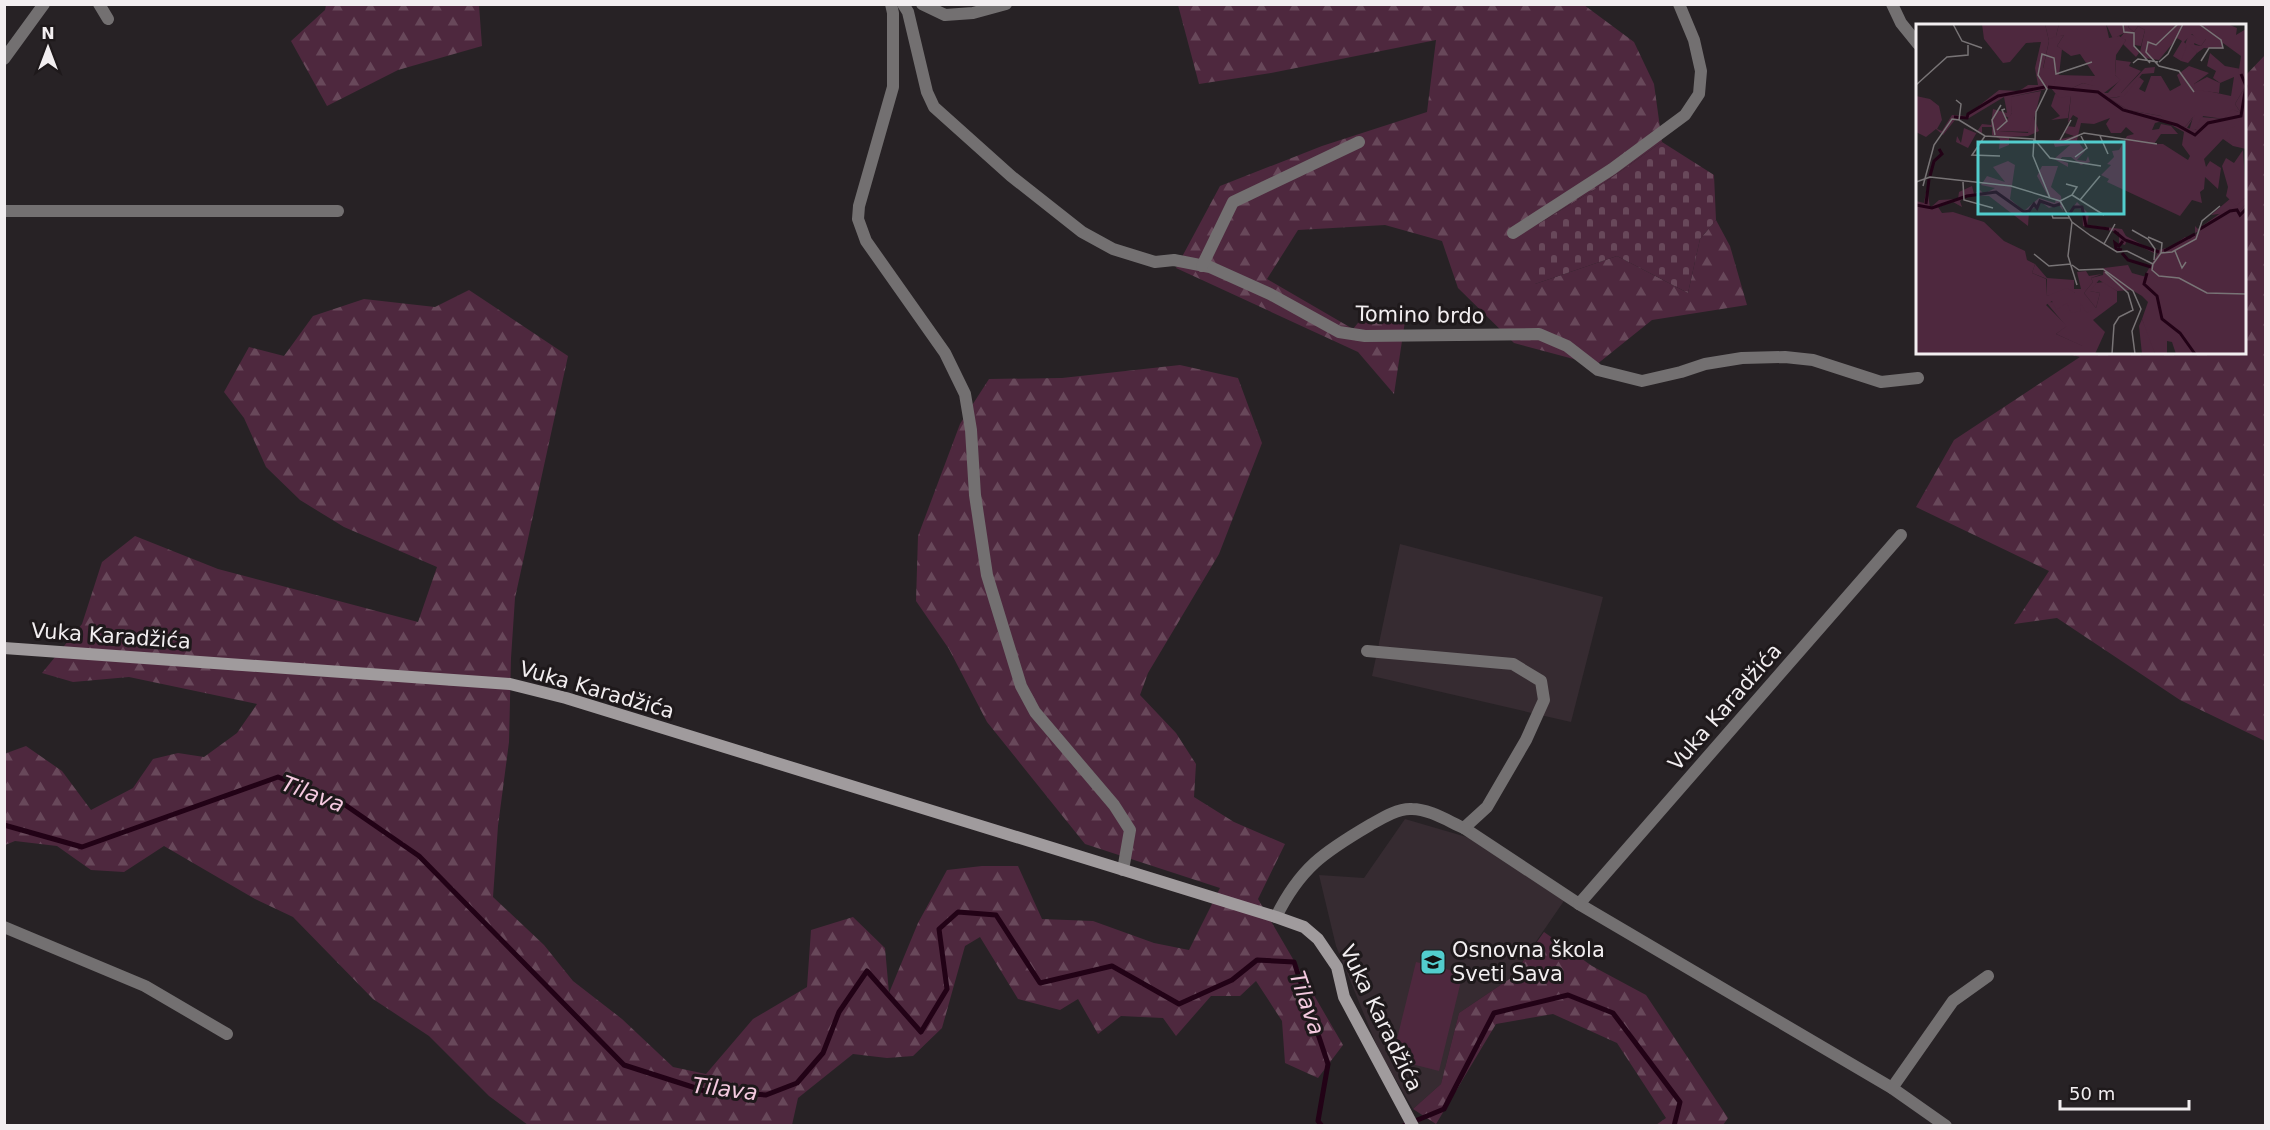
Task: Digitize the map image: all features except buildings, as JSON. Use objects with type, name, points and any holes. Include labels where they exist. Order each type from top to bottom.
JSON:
[{"type":"street","points":[[4,59],[44,4]]},
{"type":"street","points":[[99,4],[108,19]]},
{"type":"street","points":[[891,4],[893,87],[859,206],[858,219],[866,241],[945,353],[965,394],[971,430],[975,495],[987,575],[1009,650],[1021,686],[1035,712],[1114,805],[1130,830],[1123,870]]},
{"type":"street","name":"Tomino brdo","points":[[903,4],[908,12],[927,92],[934,107],[1011,176],[1082,232],[1113,249],[1155,262],[1174,260],[1202,266],[1270,294],[1339,332],[1365,336],[1539,334],[1567,346],[1598,370],[1642,381],[1705,364],[1742,358],[1785,357],[1813,360],[1881,382],[1918,378]]},
{"type":"street","points":[[922,4],[945,15],[973,13],[1006,4]]},
{"type":"street","points":[[1514,233],[1612,169],[1685,115],[1699,94],[1701,71],[1694,40],[1679,4]]},
{"type":"street","points":[[1892,4],[1901,23],[1916,43]]},
{"type":"street","points":[[1202,266],[1233,202],[1359,142]]},
{"type":"street","points":[[4,211],[338,211]]},
{"type":"street","name":"Vuka Karadžića","points":[[1579,904],[1900,535]]},
{"type":"street","name":"Vuka Karadžića","points":[[4,648],[510,684],[577,701],[1276,917],[1304,927],[1318,939],[1337,967],[1344,998],[1413,1125]]},
{"type":"street","points":[[1366,651],[1513,664],[1541,681],[1544,700],[1526,740],[1487,807],[1464,828]]},
{"type":"street","points":[[1276,917],[1304,872],[1322,854],[1390,814],[1411,808],[1430,813],[1464,828],[1579,904],[1892,1089],[1946,1125]]},
{"type":"street","points":[[4,927],[145,986],[227,1034]]},
{"type":"street","points":[[1892,1089],[1953,1001],[1988,976]]},
{"type":"shaded area","points":[[1400,544],[1603,597],[1571,722],[1372,676]]},
{"type":"shaded area","name":"Osnovna škola Sveti Sava","points":[[1405,819],[1470,838],[1566,898],[1511,978],[1459,1013],[1441,1084],[1413,1109],[1379,1051],[1336,946],[1319,875],[1364,878]]},
{"type":"green space","points":[[326,5],[479,5],[482,46],[398,70],[327,106],[291,41],[325,10]]},
{"type":"green space","points":[[1178,5],[1584,5],[1634,42],[1654,84],[1662,142],[1594,190],[1540,223],[1535,284],[1617,256],[1688,293],[1700,239],[1716,220],[1730,246],[1747,305],[1652,320],[1596,365],[1514,343],[1458,288],[1442,241],[1385,225],[1298,230],[1267,279],[1353,329],[1371,307],[1405,321],[1394,394],[1358,352],[1176,268],[1220,186],[1322,146],[1427,112],[1436,40],[1271,73],[1199,84]]},
{"type":"green space","points":[[2265,55],[2265,741],[2180,700],[2057,618],[2014,624],[2049,571],[1916,507],[1954,440],[2080,357],[2069,354],[2246,354],[2246,75]]},
{"type":"green space","points":[[1662,142],[1714,175],[1716,220],[1700,239],[1688,293],[1617,256],[1535,284],[1534,232],[1540,223],[1594,190]]},
{"type":"green space","points":[[469,290],[568,356],[515,598],[509,742],[498,826],[493,897],[544,945],[573,981],[622,1019],[673,1067],[706,1074],[753,1019],[807,987],[811,930],[853,917],[885,948],[889,993],[918,923],[947,870],[982,866],[1018,866],[1042,919],[1093,921],[1154,943],[1189,950],[1220,888],[1085,844],[987,722],[949,649],[916,601],[918,536],[960,424],[989,379],[1062,378],[1180,365],[1238,378],[1262,443],[1219,554],[1148,673],[1140,695],[1176,733],[1196,764],[1194,797],[1234,822],[1285,844],[1258,899],[1343,1045],[1318,1078],[1285,1063],[1282,1021],[1256,981],[1240,996],[1211,996],[1176,1036],[1163,1018],[1121,1016],[1098,1034],[1078,999],[1060,1010],[1018,999],[980,937],[965,946],[942,1028],[913,1056],[887,1058],[853,1054],[798,1098],[792,1125],[528,1125],[489,1096],[429,1036],[373,999],[293,917],[255,899],[164,846],[124,872],[91,870],[57,846],[15,841],[5,845],[4,754],[26,746],[62,771],[91,810],[133,788],[153,759],[178,753],[204,757],[237,733],[257,704],[129,677],[73,682],[42,673],[82,624],[102,562],[135,536],[218,569],[418,622],[437,567],[344,527],[300,500],[266,467],[244,418],[224,392],[249,347],[284,356],[313,316],[364,299],[435,307]]},
{"type":"green space","points":[[1544,932],[1592,966],[1646,995],[1728,1118],[1723,1125],[1656,1125],[1666,1118],[1617,1043],[1553,1014],[1496,1024],[1436,1124],[1413,1109],[1441,1084],[1459,1013],[1511,978]]},
{"type":"green space","points":[[1416,962],[1463,973],[1439,1071],[1392,1059]]},
{"type":"waterway","name":"Tilava","points":[[4,825],[82,847],[278,777],[338,800],[419,856],[624,1065],[705,1091],[766,1095],[797,1083],[823,1053],[839,1012],[867,971],[921,1032],[947,989],[939,929],[958,912],[996,915],[1040,983],[1112,966],[1179,1004],[1232,980],[1257,960],[1294,962],[1328,1064],[1318,1121],[1322,1126]]},
{"type":"waterway","name":"Tilava","points":[[1403,1126],[1444,1109],[1494,1013],[1568,995],[1613,1013],[1680,1102],[1674,1126]]},
{"type":"place","name":"Osnovna škola Sveti Sava","points":[[1433,962]]}]
